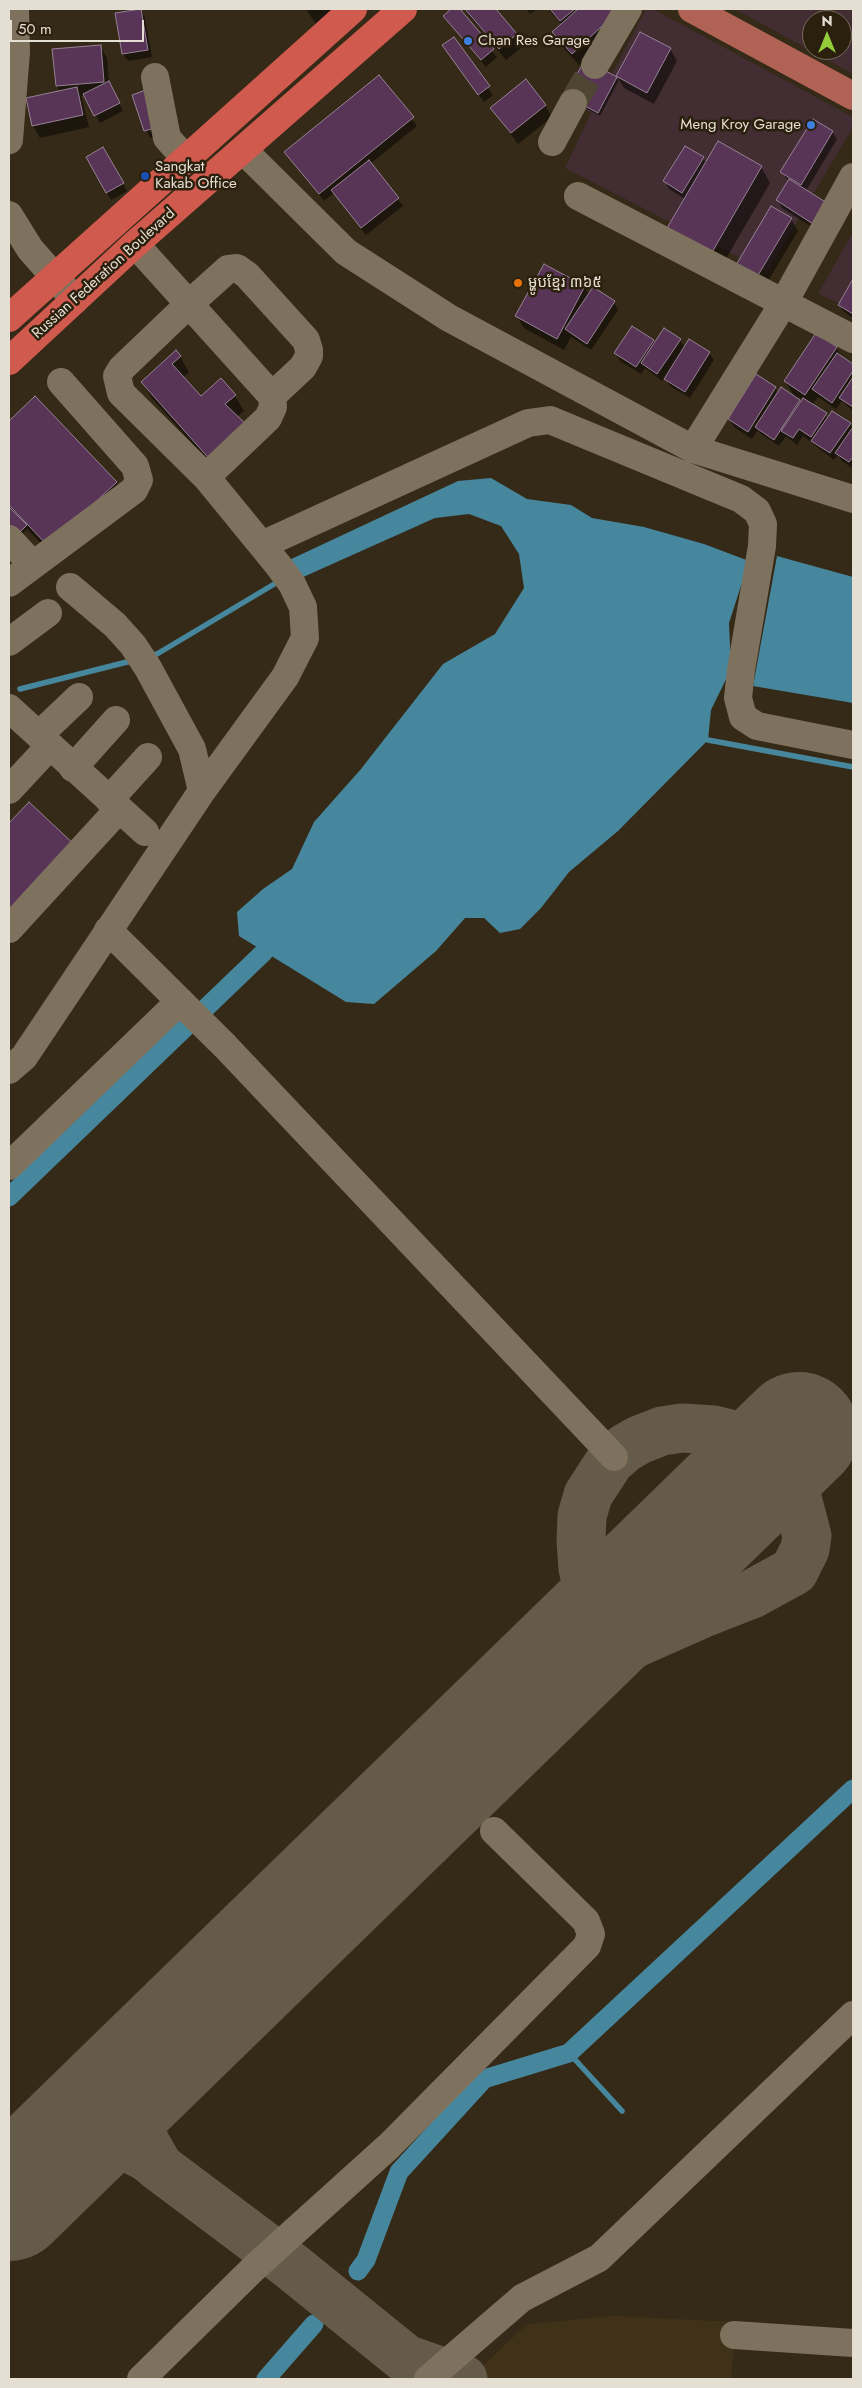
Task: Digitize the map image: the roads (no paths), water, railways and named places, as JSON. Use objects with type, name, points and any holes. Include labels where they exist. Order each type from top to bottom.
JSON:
[{"type":"highway","name":"Russian Federation Boulevard","points":[[9,318],[353,9]]},
{"type":"highway","name":"Russian Federation Boulevard","points":[[9,360],[135,244],[403,9]]},
{"type":"main road","points":[[692,9],[853,96]]},
{"type":"street","points":[[9,140],[16,52],[15,9]]},
{"type":"street","points":[[594,65],[628,9]]},
{"type":"street","points":[[154,76],[167,138],[186,158]]},
{"type":"street","points":[[552,142],[573,104]]},
{"type":"street","points":[[243,150],[346,252],[448,318],[693,449],[853,499]]},
{"type":"street","points":[[693,449],[783,304],[853,177]]},
{"type":"street","points":[[578,196],[853,339]]},
{"type":"street","points":[[9,215],[30,249],[75,300]]},
{"type":"street","points":[[135,244],[272,396],[273,407],[268,418],[206,476]]},
{"type":"street","points":[[9,1070],[24,1057],[202,791],[285,677],[305,638],[303,607],[277,565],[206,476],[121,393],[118,376],[122,368],[189,304],[228,269],[238,268],[247,275],[306,340],[309,356],[302,367],[272,396]]},
{"type":"street","points":[[9,583],[32,564],[134,490],[139,480],[135,466],[61,382]]},
{"type":"street","points":[[277,565],[528,423],[550,420],[741,499],[757,511],[763,524],[762,546],[741,670],[738,698],[742,717],[757,726],[853,745]]},
{"type":"street","points":[[9,539],[32,564]]},
{"type":"street","points":[[70,587],[115,625],[133,645],[148,668],[192,749],[202,791]]},
{"type":"street","points":[[9,642],[48,613]]},
{"type":"street","points":[[9,790],[79,696]]},
{"type":"street","points":[[9,708],[145,832]]},
{"type":"street","points":[[73,768],[116,720]]},
{"type":"street","points":[[9,930],[114,804],[148,757]]},
{"type":"street","points":[[108,930],[226,1046],[614,1457]]},
{"type":"street","points":[[9,1166],[173,994]]},
{"type":"street","points":[[141,2379],[255,2267],[389,2146],[587,1946],[591,1934],[586,1921],[494,1831]]},
{"type":"street","points":[[428,2379],[522,2298],[599,2258],[853,2015]]},
{"type":"street","points":[[734,2334],[853,2343]]},
{"type":"water","points":[[491,478],[527,499],[571,505],[592,518],[644,527],[704,544],[749,561],[729,623],[731,669],[711,710],[708,740],[618,831],[569,872],[541,908],[520,929],[500,933],[484,918],[465,918],[436,951],[374,1004],[346,1002],[239,936],[237,912],[263,889],[292,869],[314,822],[361,769],[443,664],[495,634],[524,588],[519,554],[501,526],[469,514],[435,518],[301,578],[287,561],[458,481]]},
{"type":"water","points":[[777,556],[853,577],[853,703],[753,686]]},
{"type":"waterway","points":[[149,656],[157,654],[281,580]]},
{"type":"waterway","points":[[20,689],[135,660]]},
{"type":"waterway","points":[[708,740],[853,767]]},
{"type":"waterway","points":[[9,1197],[264,952]]},
{"type":"waterway","points":[[358,2271],[366,2260],[399,2172],[484,2079],[569,2053],[853,1789]]},
{"type":"waterway","points":[[569,2053],[622,2111]]},
{"type":"waterway","points":[[266,2379],[314,2324]]},
{"type":"tunnel","points":[[573,103],[595,65]]},
{"type":"place","name":"Chan Res Garage","points":[[468,41]]},
{"type":"place","name":"Meng Kroy Garage","points":[[811,125]]},
{"type":"place","name":"Sangkat Kakab Office","points":[[145,176]]},
{"type":"place","name":"ម្ហូបខ្មែរ ៣៦៥","points":[[518,283]]}]
